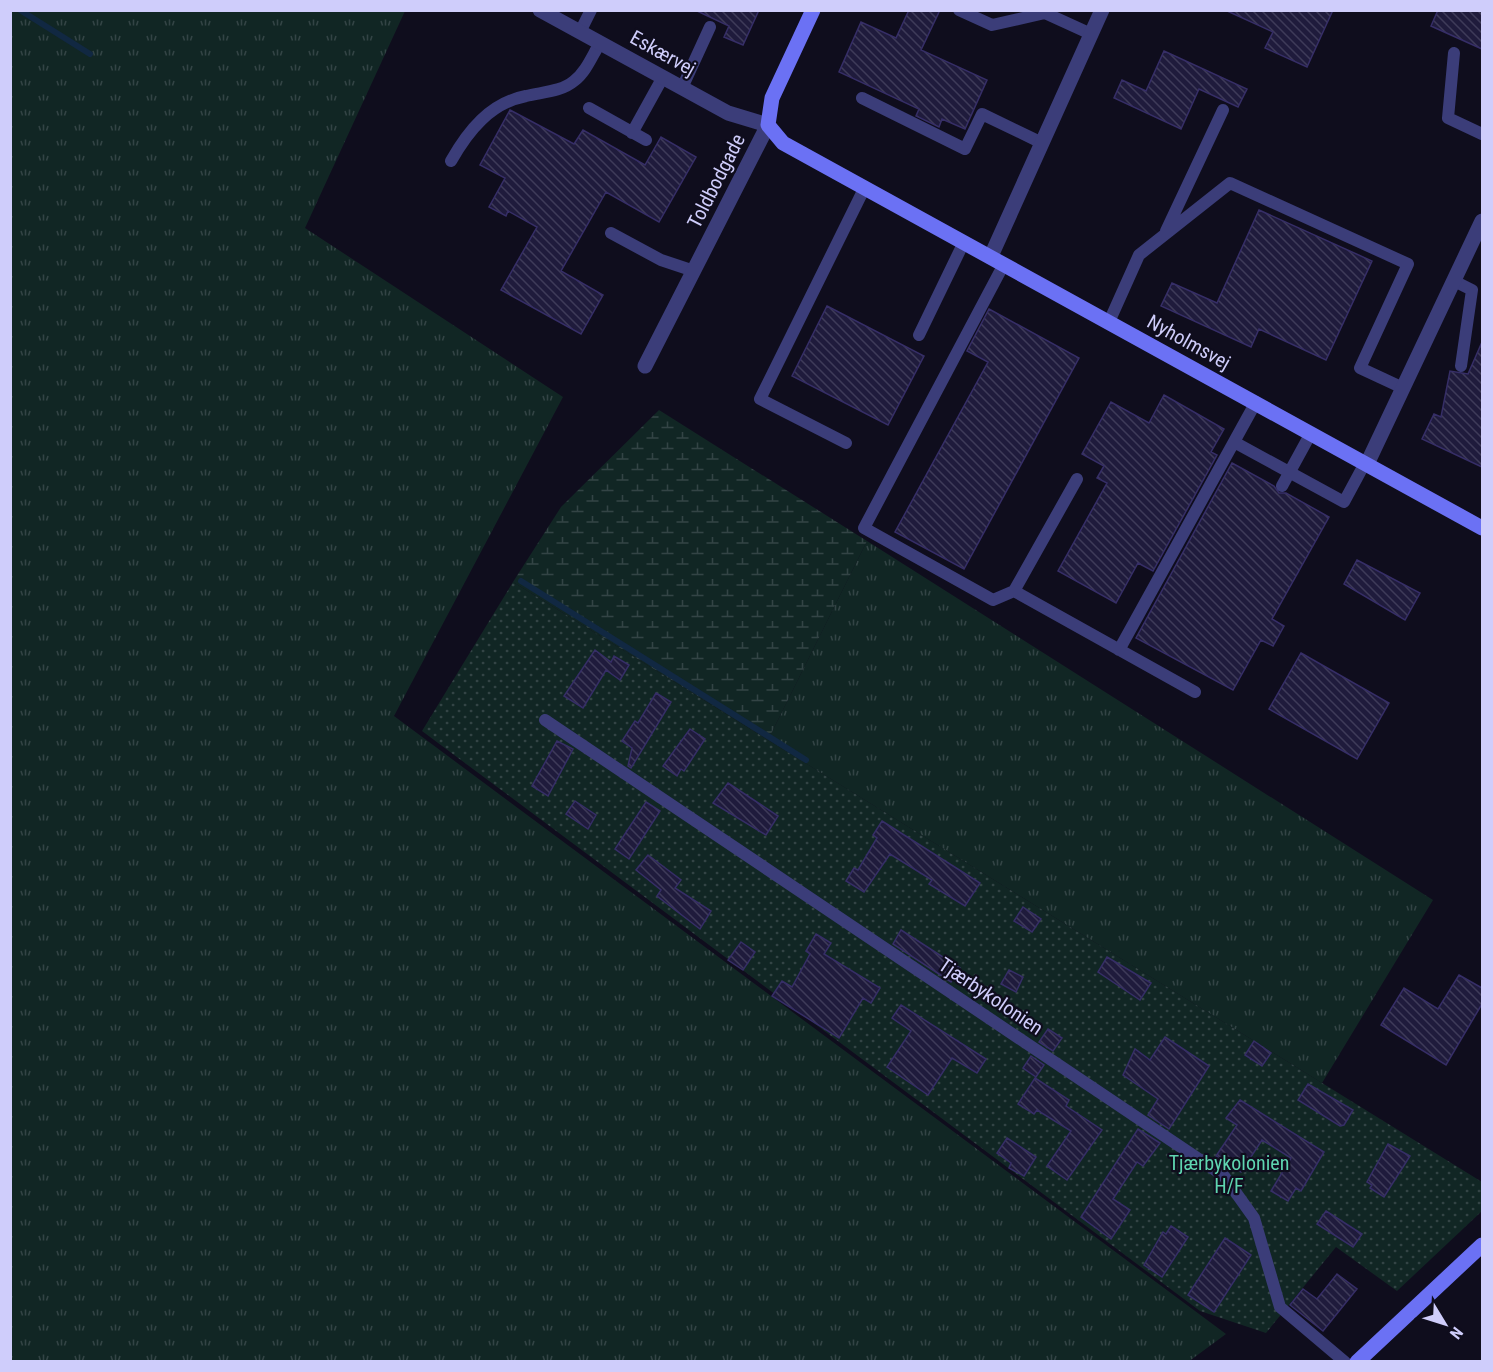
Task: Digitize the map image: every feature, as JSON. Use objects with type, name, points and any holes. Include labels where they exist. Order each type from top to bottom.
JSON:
[{"type":"street","name":"Eskærvej","points":[[540,10],[728,113],[768,125]]},
{"type":"street","name":"Toldbodgade","points":[[645,366],[768,125],[772,98],[813,10]]},
{"type":"street","points":[[997,260],[1042,143],[1102,10]]},
{"type":"street","name":"Nyholmsvej","points":[[768,125],[783,143],[1482,528]]},
{"type":"street","points":[[1366,463],[1482,221]]},
{"type":"street","points":[[1357,1362],[1482,1245]]},
{"type":"lane","points":[[580,32],[591,10]]},
{"type":"lane","points":[[959,10],[992,25],[1045,13],[1091,34]]},
{"type":"lane","points":[[682,88],[710,27]]},
{"type":"lane","points":[[451,161],[470,131],[495,108],[510,100],[560,90],[573,83],[582,74],[600,43]]},
{"type":"lane","points":[[1454,53],[1448,118],[1482,134]]},
{"type":"lane","points":[[632,132],[663,77]]},
{"type":"lane","points":[[862,98],[965,149],[982,114],[1042,143]]},
{"type":"lane","points":[[589,108],[646,140]]},
{"type":"lane","points":[[1164,235],[1223,110]]},
{"type":"lane","points":[[1109,322],[1139,255],[1230,183],[1408,264],[1360,368],[1403,388]]},
{"type":"lane","points":[[846,443],[760,399],[865,187]]},
{"type":"lane","points":[[611,233],[661,260],[694,271]]},
{"type":"lane","points":[[919,335],[964,242]]},
{"type":"lane","points":[[997,260],[864,528],[993,600],[1014,591],[1077,478]]},
{"type":"lane","points":[[1454,282],[1472,290],[1461,366]]},
{"type":"lane","points":[[1119,650],[1256,402]]},
{"type":"lane","points":[[1282,486],[1311,433]]},
{"type":"lane","points":[[1234,442],[1344,502],[1366,463]]},
{"type":"lane","points":[[1014,591],[1195,692]]},
{"type":"lane","name":"Tjærbykolonien","points":[[545,720],[1224,1176],[1254,1218],[1280,1307],[1345,1362]]},
{"type":"green space","points":[[10,11],[405,11],[305,228],[563,397],[394,716],[1226,1334],[1188,1362],[11,1361]]},
{"type":"green space","points":[[659,410],[867,541],[768,740],[513,582],[561,507]]},
{"type":"green space","points":[[867,541],[1433,900],[1322,1083],[768,740]]},
{"type":"green space","name":"Tjærbykolonien H/F","points":[[513,582],[1482,1182],[1482,1211],[1397,1291],[1336,1247],[1266,1333],[1200,1311],[422,731]]},
{"type":"building","points":[[695,10],[759,10],[743,45],[724,37],[729,26]]},
{"type":"building","points":[[909,10],[940,10],[921,50],[987,80],[965,129],[942,119],[939,127],[916,116],[919,109],[839,72],[861,22],[896,38]]},
{"type":"building","points":[[1225,10],[1333,10],[1307,67],[1265,48],[1273,32]]},
{"type":"building","points":[[1438,10],[1482,10],[1482,49],[1431,26]]},
{"type":"building","points":[[1164,51],[1247,89],[1238,107],[1199,89],[1181,129],[1114,98],[1122,80],[1146,91]]},
{"type":"building","points":[[510,110],[574,144],[583,130],[645,165],[661,137],[696,157],[659,222],[606,192],[561,271],[603,295],[581,334],[501,290],[537,227],[508,211],[506,216],[489,207],[505,178],[480,165]]},
{"type":"building","points":[[1259,210],[1372,261],[1326,360],[1259,329],[1251,347],[1161,306],[1172,283],[1217,303]]},
{"type":"building","points":[[827,306],[924,356],[888,425],[792,376]]},
{"type":"building","points":[[989,309],[1079,358],[964,569],[895,532],[988,362],[967,351]]},
{"type":"building","points":[[1482,342],[1482,467],[1422,439],[1434,414],[1441,417],[1450,371],[1468,374]]},
{"type":"building","points":[[1164,395],[1224,429],[1211,452],[1217,455],[1153,571],[1138,563],[1116,603],[1058,571],[1107,483],[1097,478],[1104,466],[1082,454],[1111,402],[1149,423]]},
{"type":"building","points":[[1232,463],[1274,486],[1279,493],[1286,493],[1329,517],[1272,619],[1284,626],[1273,646],[1261,640],[1233,690],[1136,638]]},
{"type":"building","points":[[1357,560],[1420,593],[1405,620],[1344,584]]},
{"type":"building","points":[[595,650],[611,662],[614,656],[629,665],[620,680],[606,670],[583,708],[564,696]]},
{"type":"building","points":[[1301,653],[1389,703],[1357,759],[1269,709]]},
{"type":"building","points":[[656,693],[671,702],[631,768],[628,766],[632,748],[622,741],[635,721],[638,723]]},
{"type":"building","points":[[690,729],[705,739],[684,771],[681,769],[677,776],[663,766]]},
{"type":"building","points":[[557,741],[573,749],[548,796],[532,786]]},
{"type":"building","points":[[728,783],[778,816],[766,835],[713,803]]},
{"type":"building","points":[[575,801],[596,815],[588,829],[566,814]]},
{"type":"building","points":[[646,802],[660,811],[629,859],[615,849]]},
{"type":"building","points":[[882,821],[980,883],[965,906],[929,884],[932,880],[890,854],[864,892],[846,881],[854,868],[858,870],[877,838],[873,835]]},
{"type":"building","points":[[648,855],[681,880],[675,888],[711,911],[700,929],[657,896],[661,890],[636,870]]},
{"type":"building","points":[[1023,907],[1041,919],[1032,932],[1014,921]]},
{"type":"building","points":[[901,930],[960,968],[951,982],[893,944]]},
{"type":"building","points":[[816,934],[831,943],[824,954],[880,988],[871,1003],[863,998],[839,1038],[772,996],[782,981],[792,987],[810,954],[806,951]]},
{"type":"building","points":[[741,942],[755,952],[743,970],[728,960]]},
{"type":"building","points":[[1107,957],[1151,983],[1140,1000],[1098,972]]},
{"type":"building","points":[[1009,970],[1023,977],[1016,992],[1001,984]]},
{"type":"building","points":[[1459,975],[1482,988],[1482,1004],[1446,1065],[1381,1025],[1404,988],[1438,1009]]},
{"type":"building","points":[[901,1005],[986,1059],[977,1073],[952,1058],[928,1095],[887,1067],[911,1031],[892,1018]]},
{"type":"building","points":[[1048,1029],[1062,1038],[1053,1051],[1039,1042]]},
{"type":"building","points":[[1165,1037],[1209,1066],[1169,1129],[1148,1115],[1158,1099],[1123,1075],[1135,1049],[1150,1060]]},
{"type":"building","points":[[1254,1041],[1271,1053],[1262,1066],[1245,1055]]},
{"type":"building","points":[[1031,1056],[1044,1065],[1036,1077],[1023,1068]]},
{"type":"building","points":[[1035,1078],[1069,1100],[1066,1106],[1102,1130],[1067,1180],[1047,1166],[1071,1131],[1037,1110],[1034,1114],[1018,1104]]},
{"type":"building","points":[[1308,1084],[1353,1110],[1344,1125],[1340,1126],[1298,1100]]},
{"type":"building","points":[[1240,1100],[1324,1152],[1301,1191],[1296,1188],[1288,1201],[1271,1191],[1291,1158],[1262,1140],[1241,1172],[1216,1156],[1237,1125],[1226,1118]]},
{"type":"building","points":[[1138,1129],[1160,1143],[1143,1166],[1137,1162],[1113,1199],[1130,1210],[1111,1239],[1081,1217]]},
{"type":"building","points":[[1007,1138],[1036,1157],[1024,1176],[1009,1168],[1011,1163],[997,1153]]},
{"type":"building","points":[[1388,1144],[1410,1156],[1384,1197],[1370,1188],[1372,1185],[1367,1182]]},
{"type":"building","points":[[1326,1211],[1362,1234],[1353,1247],[1317,1224]]},
{"type":"building","points":[[1171,1226],[1188,1237],[1162,1277],[1144,1265],[1163,1232],[1166,1234]]},
{"type":"building","points":[[1225,1238],[1251,1255],[1214,1312],[1188,1295]]},
{"type":"building","points":[[1337,1274],[1357,1289],[1323,1331],[1290,1305],[1303,1289],[1317,1299]]},
{"type":"waterway","points":[[20,10],[90,54]]},
{"type":"waterway","points":[[521,581],[806,760]]}]
